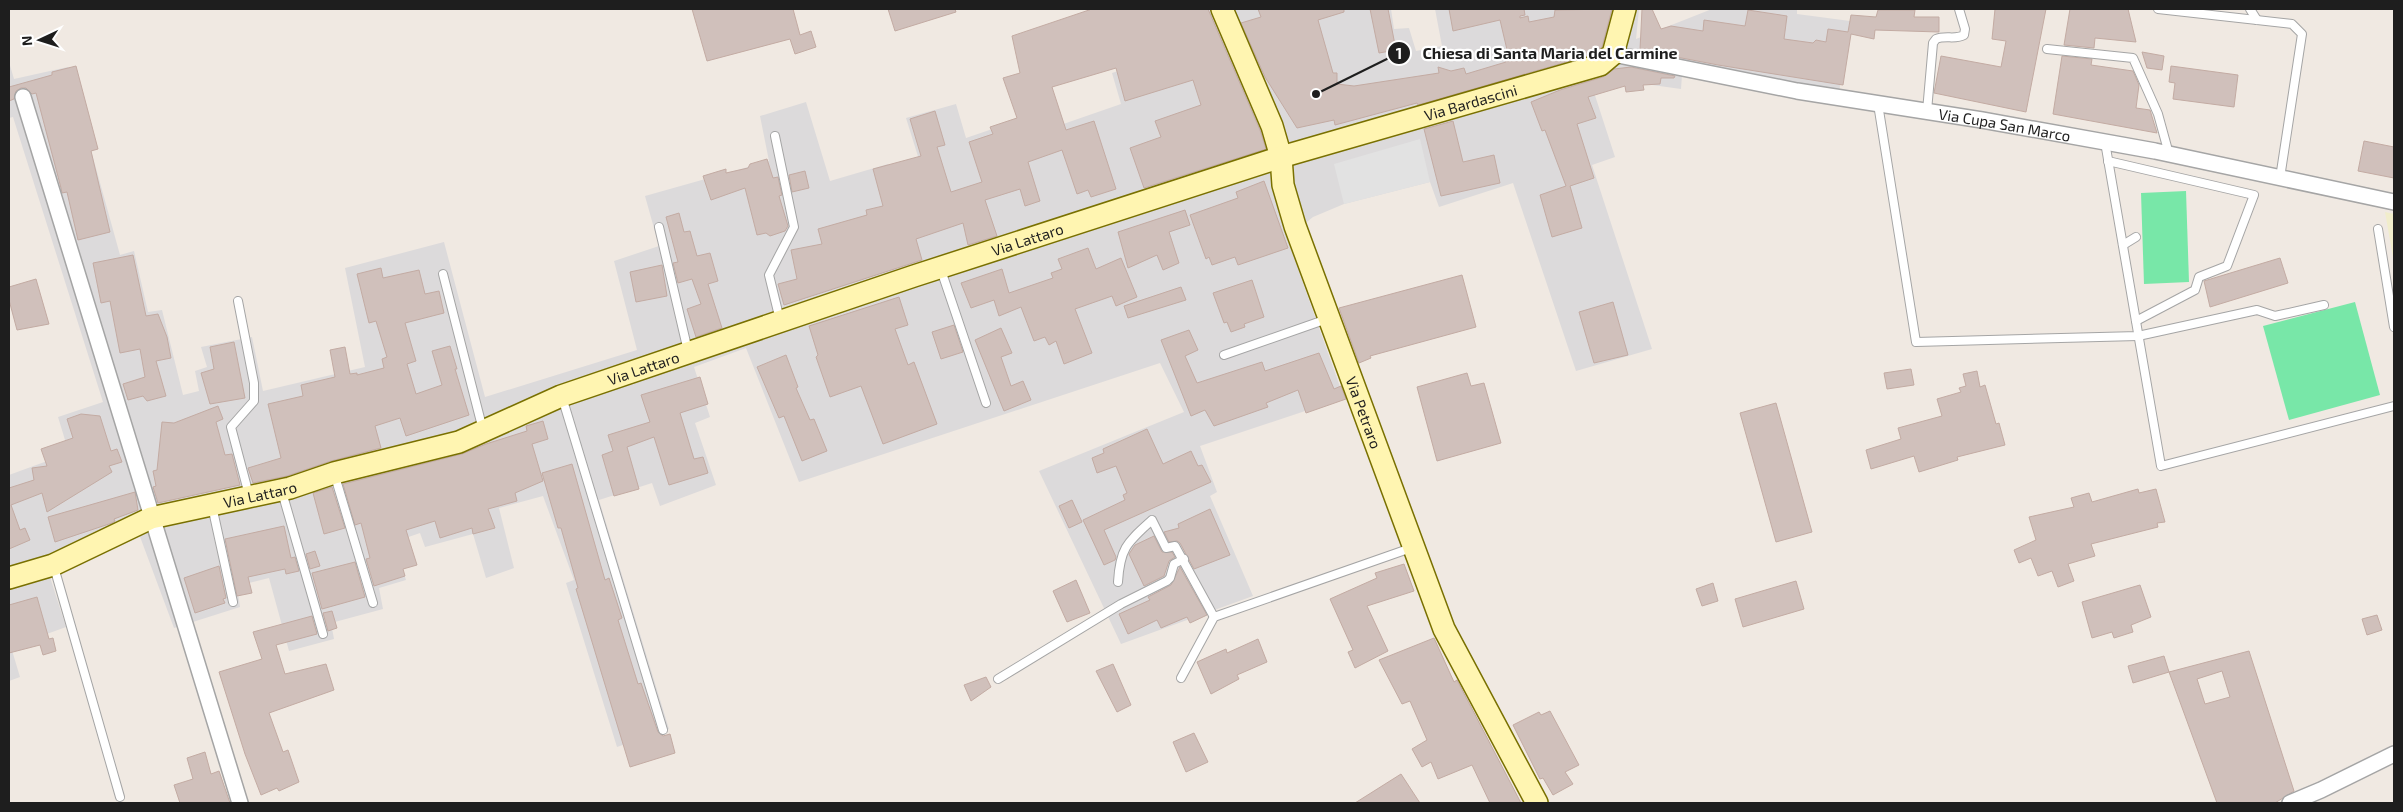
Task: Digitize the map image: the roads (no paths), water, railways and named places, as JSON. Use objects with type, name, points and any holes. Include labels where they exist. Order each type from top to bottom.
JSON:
[{"type":"street","name":"Via Petraro","points":[[1222,9],[1272,126],[1281,156],[1284,185],[1295,226],[1444,629],[1537,803]]},
{"type":"street","points":[[1613,54],[1625,9]]},
{"type":"street","name":"Via Bardascini","points":[[1281,156],[1600,65],[1613,54]]},
{"type":"street","name":"Via Cupa San Marco","points":[[1613,54],[1797,91],[1927,111],[2169,154],[2394,202]]},
{"type":"street","points":[[23,97],[240,803]]},
{"type":"street","name":"Via Lattaro","points":[[9,578],[53,565],[151,518],[282,490],[334,473],[459,442],[561,396],[940,268],[1281,156]]},
{"type":"street","points":[[2290,803],[2394,754]]},
{"type":"lane","points":[[1927,111],[1933,43],[1936,39],[1943,36],[1960,37],[1964,35],[1965,29],[1959,9]]},
{"type":"lane","points":[[2158,9],[2292,24],[2302,34],[2280,178]]},
{"type":"lane","points":[[2250,9],[2257,20]]},
{"type":"lane","points":[[2047,49],[2133,58],[2158,114],[2169,154]]},
{"type":"lane","points":[[1878,104],[1916,342],[2138,336],[2257,310],[2275,316],[2324,305]]},
{"type":"lane","points":[[775,136],[794,227],[769,275],[781,322]]},
{"type":"lane","points":[[2105,142],[2161,466],[2394,406]]},
{"type":"lane","points":[[2108,161],[2254,195],[2227,266],[2199,277],[2196,290],[2136,321]]},
{"type":"lane","points":[[659,227],[689,352]]},
{"type":"lane","points":[[2378,229],[2394,327]]},
{"type":"lane","points":[[2123,245],[2136,237]]},
{"type":"lane","points":[[940,268],[986,403]]},
{"type":"lane","points":[[443,274],[484,432]]},
{"type":"lane","points":[[238,301],[254,383],[254,401],[231,427],[250,496]]},
{"type":"lane","points":[[1224,355],[1329,318]]},
{"type":"lane","points":[[561,396],[664,730]]},
{"type":"lane","points":[[334,473],[373,603]]},
{"type":"lane","points":[[282,490],[323,634]]},
{"type":"lane","points":[[212,505],[233,602]]},
{"type":"lane","points":[[1118,582],[1119,564],[1128,542],[1152,520],[1166,548],[1175,546],[1184,559],[1214,617]]},
{"type":"lane","points":[[1181,678],[1214,617],[1413,547]]},
{"type":"lane","points":[[998,679],[1121,604],[1167,582],[1174,564],[1184,559]]},
{"type":"lane","points":[[53,565],[120,796]]},
{"type":"place","name":"Chiesa di Santa Maria del Carmine","points":[[1316,94]]}]
